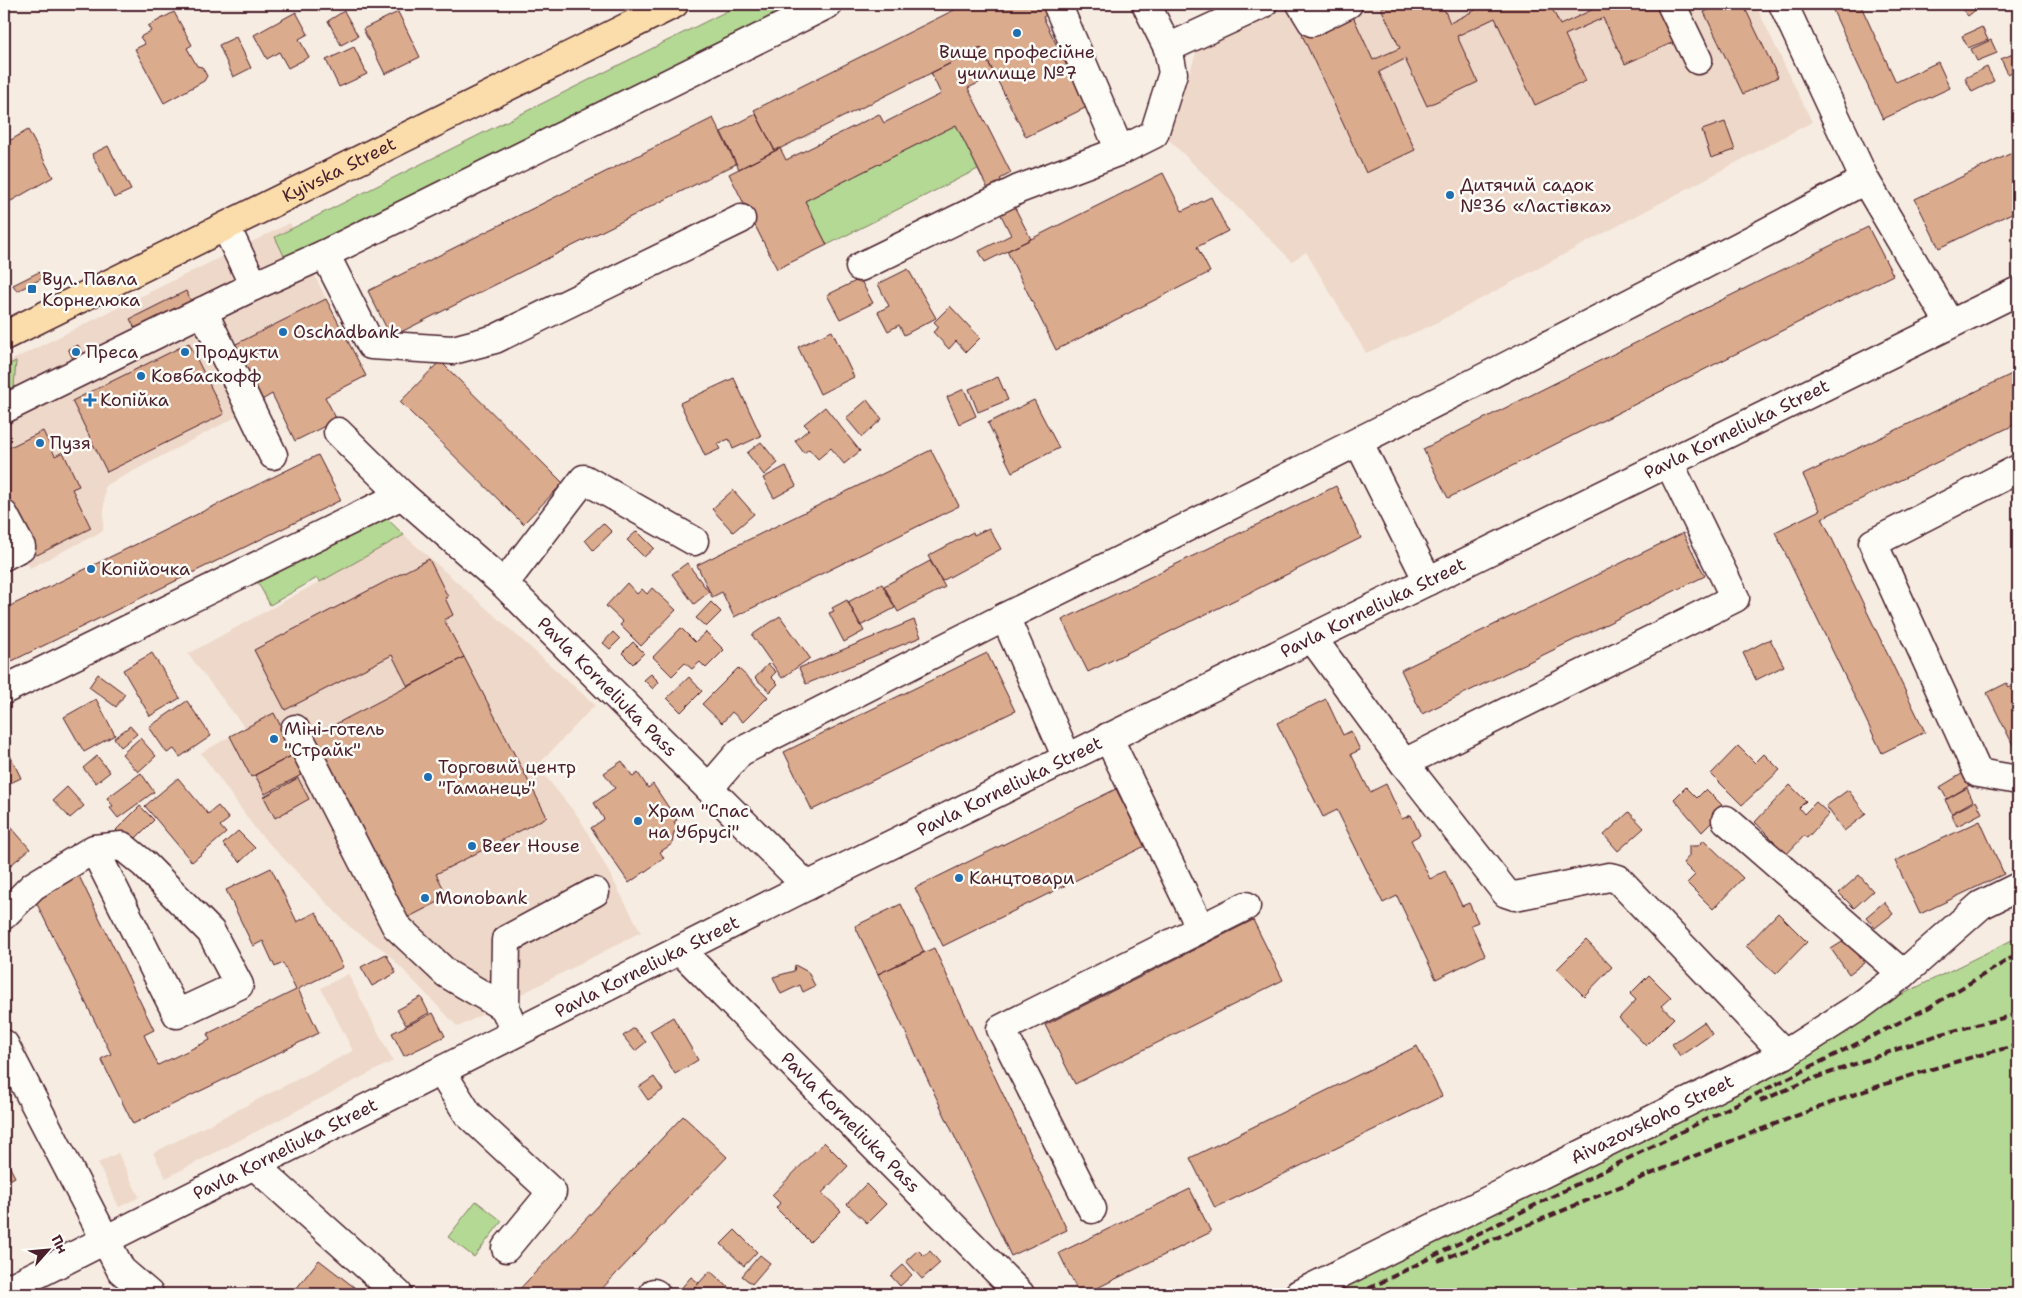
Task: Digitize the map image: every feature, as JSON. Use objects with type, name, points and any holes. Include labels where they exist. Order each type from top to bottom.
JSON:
[{"type":"main road","name":"Kyivska Street","points":[[4,336],[674,4]]},
{"type":"street","points":[[4,409],[254,286],[325,254],[828,4]]},
{"type":"street","points":[[1057,4],[1120,150]]},
{"type":"street","points":[[860,267],[1019,189],[1120,150],[1154,134],[1174,74],[1168,48],[1146,4]]},
{"type":"street","points":[[1168,48],[1263,4]]},
{"type":"street","points":[[1301,4],[1312,22],[1348,4]]},
{"type":"street","points":[[1671,4],[1698,60]]},
{"type":"street","points":[[1783,4],[1865,180],[1950,324]]},
{"type":"street","points":[[709,788],[740,752],[1005,617],[1359,443],[1619,310],[1865,180]]},
{"type":"street","points":[[325,254],[371,345],[453,350],[495,339],[741,220]]},
{"type":"street","points":[[226,227],[254,286]]},
{"type":"street","name":"Pavla Korneliuka Street","points":[[4,1291],[807,886],[2018,290]]},
{"type":"street","points":[[203,311],[273,455]]},
{"type":"street","name":"Pavla Korneliuka Pass","points":[[338,432],[402,496],[504,584],[807,886]]},
{"type":"street","points":[[1359,443],[1428,581]]},
{"type":"street","points":[[1404,763],[1735,598],[1668,463]]},
{"type":"street","points":[[2018,469],[1873,543],[1978,773],[2018,780]]},
{"type":"street","points":[[504,584],[584,479],[694,541]]},
{"type":"street","points":[[6,682],[402,496]]},
{"type":"street","points":[[4,515],[21,547],[4,556]]},
{"type":"street","points":[[1005,617],[1067,758]]},
{"type":"street","points":[[1312,638],[1404,763],[1506,894],[1515,896],[1609,877],[1618,879],[1785,1054]]},
{"type":"street","points":[[295,729],[396,926],[447,974],[504,1008]]},
{"type":"street","points":[[1108,737],[1201,929]]},
{"type":"street","points":[[1726,820],[1903,974]]},
{"type":"street","points":[[4,915],[33,886],[94,849],[122,846],[144,864],[211,932],[240,985],[177,1014],[94,849]]},
{"type":"street","name":"Aivazovskoho Street","points":[[1299,1294],[1785,1054],[1857,1008],[1903,974],[1981,905],[2018,887]]},
{"type":"street","points":[[516,1034],[504,1008],[506,940],[596,892]]},
{"type":"street","points":[[1092,1209],[1001,1029],[1246,906]]},
{"type":"street","name":"Pavla Korneliuka Pass","points":[[681,951],[1020,1294]]},
{"type":"street","points":[[4,1044],[121,1270],[149,1294]]},
{"type":"street","points":[[441,1071],[468,1114],[552,1192],[506,1248]]},
{"type":"street","points":[[254,1165],[394,1293]]},
{"type":"shaded area","name":"Дитячий садок №36 «Ластівка»","points":[[1294,4],[1755,4],[1812,122],[1430,326],[1366,353],[1306,252],[1292,261],[1168,139],[1197,50]]},
{"type":"shaded area","points":[[290,223],[326,299],[262,400],[251,409],[105,486],[103,531],[30,568],[4,515],[4,364]]},
{"type":"shaded area","points":[[404,535],[595,705],[537,766],[580,819],[641,932],[458,1027],[385,951],[350,927],[257,831],[201,753],[245,728],[188,654]]},
{"type":"shaded area","points":[[348,974],[393,1061],[166,1178],[153,1153],[353,1051],[321,988]]},
{"type":"shaded area","points":[[118,1153],[139,1197],[119,1207],[98,1163]]},
{"type":"green space","points":[[741,4],[810,4],[287,262],[275,237]]},
{"type":"green space","points":[[956,125],[978,169],[827,245],[805,201]]},
{"type":"green space","points":[[16,361],[14,387],[4,392],[4,367]]},
{"type":"green space","points":[[379,511],[404,535],[320,582],[317,578],[270,605],[253,573]]},
{"type":"green space","points":[[2018,937],[2018,1294],[1299,1294]]},
{"type":"green space","points":[[476,1201],[502,1221],[474,1257],[448,1237]]},
{"type":"building","points":[[379,4],[392,4],[381,9]]},
{"type":"building","points":[[966,4],[1051,4],[1054,11],[1043,17],[1087,107],[1026,137],[981,48],[775,151],[754,110]]},
{"type":"building","points":[[1390,4],[1442,4],[1450,23],[1487,4],[1550,4],[1560,25],[1598,7],[1596,4],[1656,4],[1674,42],[1625,64],[1603,18],[1565,35],[1586,81],[1535,105],[1495,18],[1457,36],[1478,82],[1427,106],[1405,59],[1379,72],[1415,150],[1366,173],[1302,35],[1351,12],[1373,60],[1400,48],[1381,8]]},
{"type":"building","points":[[1723,4],[1743,4],[1778,77],[1743,94],[1704,12]]},
{"type":"building","points":[[1830,4],[1860,4],[1896,82],[1938,62],[1950,88],[1883,119]]},
{"type":"building","points":[[1964,4],[1983,4],[1968,16],[1960,7]]},
{"type":"building","points":[[344,11],[358,36],[341,45],[328,21]]},
{"type":"building","points":[[174,12],[192,45],[187,48],[197,66],[202,67],[207,76],[204,81],[164,103],[135,49],[145,44],[140,37],[151,31],[148,26]]},
{"type":"building","points":[[296,12],[308,34],[299,39],[309,57],[288,68],[279,52],[267,59],[254,35]]},
{"type":"building","points":[[398,12],[420,57],[385,74],[363,29]]},
{"type":"building","points":[[1982,27],[1988,40],[1968,48],[1962,36]]},
{"type":"building","points":[[236,37],[251,68],[233,77],[219,45]]},
{"type":"building","points":[[1991,40],[1997,53],[1977,61],[1971,49]]},
{"type":"building","points":[[354,47],[367,74],[339,87],[326,60]]},
{"type":"building","points":[[981,48],[995,75],[968,88],[1011,173],[1000,179],[1031,239],[985,262],[979,251],[1011,235],[956,125],[805,201],[827,245],[777,269],[729,174],[780,148],[786,160],[879,114],[884,123],[941,94],[931,73]]},
{"type":"building","points":[[2018,52],[2018,69],[2008,74],[2001,59]]},
{"type":"building","points":[[1987,67],[1994,81],[1972,92],[1965,78]]},
{"type":"building","points":[[756,114],[775,151],[739,169],[721,132]]},
{"type":"building","points":[[713,118],[736,164],[391,337],[368,291]]},
{"type":"building","points":[[1725,122],[1735,150],[1711,158],[1702,130]]},
{"type":"building","points":[[28,130],[53,177],[4,205],[4,144]]},
{"type":"building","points":[[108,146],[131,190],[114,198],[92,154]]},
{"type":"building","points":[[2018,150],[2018,210],[1939,248],[1915,199]]},
{"type":"building","points":[[1163,173],[1182,211],[1211,197],[1228,231],[1197,247],[1210,272],[1056,350],[1007,251]]},
{"type":"building","points":[[1868,227],[1893,275],[1448,498],[1423,449]]},
{"type":"building","points":[[908,269],[936,318],[904,335],[899,325],[888,331],[878,312],[889,306],[878,284]]},
{"type":"building","points":[[39,272],[43,278],[17,291],[13,285]]},
{"type":"building","points":[[860,279],[873,303],[840,319],[827,295]]},
{"type":"building","points":[[186,291],[195,309],[139,336],[130,319]]},
{"type":"building","points":[[326,299],[366,376],[325,397],[337,420],[295,441],[272,394],[262,400],[234,345]]},
{"type":"building","points":[[950,306],[980,338],[966,352],[956,341],[949,349],[933,332],[939,327],[934,322]]},
{"type":"building","points":[[832,331],[854,377],[820,394],[798,347]]},
{"type":"building","points":[[189,343],[224,414],[107,472],[72,401]]},
{"type":"building","name":"Преса","points":[[78,345],[83,354],[73,359],[68,349]]},
{"type":"building","points":[[440,361],[563,483],[523,524],[400,402]]},
{"type":"building","points":[[2018,371],[2018,423],[1822,518],[1925,732],[1882,753],[1775,532],[1820,510],[1803,475]]},
{"type":"building","points":[[998,377],[1008,400],[978,412],[969,389]]},
{"type":"building","points":[[734,378],[761,436],[733,449],[729,439],[717,444],[720,449],[705,456],[680,403]]},
{"type":"building","points":[[964,389],[976,416],[959,424],[947,397]]},
{"type":"building","points":[[867,400],[882,419],[862,437],[846,418]]},
{"type":"building","points":[[1034,400],[1059,448],[1012,472],[988,423]]},
{"type":"building","points":[[825,407],[860,451],[844,464],[831,448],[818,459],[809,449],[804,453],[795,441],[809,429],[804,424]]},
{"type":"building","points":[[43,431],[55,456],[63,452],[79,486],[72,489],[91,528],[37,555],[4,487],[4,450]]},
{"type":"building","points":[[761,442],[778,463],[764,475],[747,453]]},
{"type":"building","points":[[931,450],[959,506],[734,617],[722,592],[712,597],[697,565]]},
{"type":"building","points":[[318,455],[341,500],[8,663],[4,655],[4,609]]},
{"type":"building","points":[[786,466],[796,486],[774,498],[763,478]]},
{"type":"building","points":[[1336,486],[1361,538],[1088,672],[1062,620]]},
{"type":"building","points":[[733,490],[754,514],[733,532],[712,509]]},
{"type":"building","points":[[603,523],[612,532],[593,550],[585,540]]},
{"type":"building","points":[[989,528],[1001,549],[942,581],[928,556],[973,532],[974,535]]},
{"type":"building","points":[[637,531],[654,548],[644,557],[627,540]]},
{"type":"building","points":[[1683,533],[1705,576],[1422,714],[1401,670]]},
{"type":"building","points":[[429,559],[448,597],[445,598],[453,615],[444,620],[464,657],[408,687],[392,655],[285,710],[254,650]]},
{"type":"building","points":[[930,561],[945,587],[898,612],[884,586]]},
{"type":"building","points":[[687,563],[709,592],[694,604],[672,574]]},
{"type":"building","points":[[627,583],[637,594],[642,589],[647,594],[652,588],[676,610],[641,646],[620,625],[623,622],[606,606]]},
{"type":"building","points":[[882,584],[895,608],[860,626],[848,602]]},
{"type":"building","points":[[847,600],[864,631],[844,642],[829,613],[834,611],[832,608]]},
{"type":"building","points":[[711,602],[721,612],[706,627],[696,618]]},
{"type":"building","points":[[780,616],[810,658],[782,678],[752,635]]},
{"type":"building","points":[[914,620],[921,637],[806,684],[799,668]]},
{"type":"building","points":[[681,628],[695,642],[706,632],[724,650],[706,668],[700,662],[692,669],[685,663],[672,676],[653,657]]},
{"type":"building","points":[[613,632],[620,639],[610,649],[603,643]]},
{"type":"building","points":[[1770,639],[1784,666],[1756,680],[1743,653]]},
{"type":"building","points":[[633,642],[644,653],[633,664],[622,653]]},
{"type":"building","points":[[152,653],[180,698],[150,716],[123,670]]},
{"type":"building","points":[[987,653],[1015,711],[812,810],[784,752]]},
{"type":"building","name":"Торговий центр \"Гаманець\"","points":[[464,657],[547,817],[436,874],[448,897],[403,920],[309,738]]},
{"type":"building","points":[[768,664],[776,672],[771,677],[778,684],[770,692],[755,678]]},
{"type":"building","points":[[738,668],[768,697],[743,722],[732,712],[722,723],[702,704]]},
{"type":"building","points":[[98,674],[125,694],[116,707],[89,687]]},
{"type":"building","points":[[651,674],[659,682],[653,689],[644,680]]},
{"type":"building","points":[[689,677],[702,691],[681,712],[667,698]]},
{"type":"building","points":[[2007,683],[2009,688],[2018,683],[2018,755],[1987,693]]},
{"type":"building","points":[[96,699],[115,735],[84,752],[64,717]]},
{"type":"building","points":[[1326,699],[1343,735],[1351,731],[1360,750],[1351,754],[1370,792],[1386,784],[1402,819],[1411,815],[1420,835],[1411,840],[1430,879],[1445,871],[1462,906],[1469,903],[1478,922],[1471,925],[1485,955],[1436,979],[1397,896],[1383,903],[1337,810],[1323,817],[1277,723]]},
{"type":"building","points":[[187,701],[211,736],[180,757],[174,749],[167,753],[149,727]]},
{"type":"building","points":[[274,713],[295,754],[251,777],[230,736]]},
{"type":"building","points":[[130,726],[137,734],[121,747],[114,738]]},
{"type":"building","points":[[140,738],[156,756],[138,772],[122,754]]},
{"type":"building","points":[[1738,746],[1755,763],[1764,754],[1780,770],[1742,805],[1711,774]]},
{"type":"building","points":[[6,747],[21,778],[4,786],[4,748]]},
{"type":"building","points":[[295,754],[305,773],[265,794],[255,775]]},
{"type":"building","points":[[97,756],[110,772],[96,783],[83,768]]},
{"type":"building","name":"Храм \"Спас на Убрусі\"","points":[[622,761],[633,777],[638,773],[648,788],[653,784],[677,820],[674,822],[679,829],[674,832],[672,844],[660,852],[664,858],[629,883],[591,828],[604,819],[594,803],[615,788],[604,773]]},
{"type":"building","points":[[1965,772],[1972,784],[1947,799],[1940,787]]},
{"type":"building","points":[[141,773],[154,792],[118,818],[110,808],[113,806],[107,798]]},
{"type":"building","points":[[178,778],[208,814],[218,806],[229,819],[220,826],[226,833],[192,862],[145,806]]},
{"type":"building","points":[[298,778],[309,799],[275,818],[264,797]]},
{"type":"building","points":[[1790,785],[1806,801],[1799,808],[1804,814],[1816,802],[1829,814],[1807,838],[1804,836],[1780,861],[1768,849],[1775,842],[1755,822]]},
{"type":"building","points":[[67,787],[84,806],[70,818],[53,800]]},
{"type":"building","points":[[1686,787],[1697,798],[1706,789],[1722,805],[1713,815],[1716,818],[1702,832],[1674,799]]},
{"type":"building","points":[[1967,788],[1973,801],[1952,813],[1945,800]]},
{"type":"building","points":[[1116,789],[1145,846],[943,946],[915,888]]},
{"type":"building","points":[[1848,790],[1866,814],[1844,831],[1826,806]]},
{"type":"building","points":[[1976,801],[1982,813],[1957,826],[1951,814]]},
{"type":"building","points":[[140,806],[154,820],[130,844],[116,830]]},
{"type":"building","points":[[1629,812],[1644,828],[1618,851],[1604,835]]},
{"type":"building","points":[[1980,821],[2004,874],[1920,914],[1895,861]]},
{"type":"building","points":[[11,827],[30,849],[6,869],[4,867],[4,833]]},
{"type":"building","points":[[238,831],[255,848],[240,862],[223,844]]},
{"type":"building","points":[[1704,840],[1743,878],[1713,909],[1687,883],[1695,875],[1683,863],[1689,856],[1689,846],[1698,846]]},
{"type":"building","points":[[271,868],[297,922],[316,912],[343,967],[298,989],[319,1033],[133,1124],[101,1059],[111,1054],[34,898],[79,876],[154,1030],[144,1035],[158,1065],[210,1040],[207,1034],[296,990],[283,963],[275,967],[263,941],[253,946],[226,890]]},
{"type":"building","points":[[1859,875],[1873,891],[1854,908],[1839,893]]},
{"type":"building","points":[[1884,902],[1893,914],[1875,928],[1866,917]]},
{"type":"building","points":[[901,904],[924,952],[878,974],[855,926]]},
{"type":"building","points":[[1778,913],[1807,942],[1776,974],[1746,946]]},
{"type":"building","points":[[1253,920],[1283,980],[1075,1084],[1045,1025]]},
{"type":"building","points":[[1847,939],[1864,963],[1849,974],[1831,949]]},
{"type":"building","points":[[1586,940],[1612,967],[1584,996],[1557,969]]},
{"type":"building","points":[[934,948],[1067,1230],[1011,1256],[878,974]]},
{"type":"building","points":[[386,954],[396,973],[372,986],[361,967]]},
{"type":"building","points":[[795,965],[808,972],[815,986],[803,992],[800,985],[781,994],[773,977],[794,971]]},
{"type":"building","points":[[1649,975],[1671,997],[1661,1006],[1674,1018],[1646,1046],[1619,1018],[1636,1000],[1630,994]]},
{"type":"building","points":[[421,997],[429,1013],[406,1025],[397,1010]]},
{"type":"building","points":[[433,1013],[445,1036],[404,1056],[392,1033]]},
{"type":"building","points":[[673,1017],[698,1060],[675,1074],[650,1031]]},
{"type":"building","points":[[1704,1022],[1712,1034],[1680,1056],[1672,1044]]},
{"type":"building","points":[[634,1028],[646,1042],[635,1051],[623,1036]]},
{"type":"building","points":[[1417,1046],[1442,1096],[1215,1208],[1190,1158]]},
{"type":"building","points":[[654,1077],[663,1090],[648,1100],[639,1087]]},
{"type":"building","points":[[683,1116],[727,1157],[597,1294],[515,1294]]},
{"type":"building","points":[[824,1142],[848,1166],[822,1193],[841,1211],[810,1242],[776,1208],[780,1203],[772,1195]]},
{"type":"building","points":[[4,1156],[15,1177],[4,1183]]},
{"type":"building","points":[[866,1184],[886,1204],[867,1223],[847,1204]]},
{"type":"building","points":[[1190,1189],[1211,1232],[1085,1294],[1079,1294],[1059,1253]]},
{"type":"building","points":[[735,1230],[757,1252],[744,1266],[721,1244]]},
{"type":"building","points":[[918,1250],[924,1256],[930,1251],[940,1263],[922,1279],[906,1261]]},
{"type":"building","points":[[760,1255],[770,1263],[752,1284],[742,1276]]},
{"type":"building","points":[[319,1260],[363,1294],[292,1294]]},
{"type":"building","points":[[903,1265],[912,1275],[900,1286],[891,1276]]},
{"type":"building","points":[[710,1271],[736,1294],[689,1294]]},
{"type":"building","points":[[691,1277],[699,1283],[689,1294],[676,1294]]},
{"type":"railway","points":[[1358,1294],[1928,1008],[2018,954]]},
{"type":"railway","points":[[1760,1101],[1812,1079],[1938,1035],[2018,1014]]},
{"type":"railway","points":[[1438,1261],[1797,1116],[1870,1089],[2018,1045]]},
{"type":"place","name":"Вище професійне училище №7","points":[[1017,33]]},
{"type":"place","name":"Дитячий садок №36 «Ластівка»","points":[[1450,195]]},
{"type":"place","name":"Вул. Павла Корнелюка","points":[[32,289]]},
{"type":"place","name":"Oschadbank","points":[[283,332]]},
{"type":"place","name":"Преса","points":[[76,352]]},
{"type":"place","name":"Продукти","points":[[185,352]]},
{"type":"place","name":"Ковбаскофф","points":[[141,376]]},
{"type":"place","name":"Копійка","points":[[90,400]]},
{"type":"place","name":"Пузя","points":[[40,443]]},
{"type":"place","name":"Копійочка","points":[[91,569]]},
{"type":"place","name":"Міні-готель \"Страйк\"","points":[[274,739]]},
{"type":"place","name":"Торговий центр \"Гаманець\"","points":[[428,777]]},
{"type":"place","name":"Храм \"Спас на Убрусі\"","points":[[638,821]]},
{"type":"place","name":"Beer House","points":[[472,846]]},
{"type":"place","name":"Канцтовари","points":[[959,878]]},
{"type":"place","name":"Monobank","points":[[425,898]]}]
